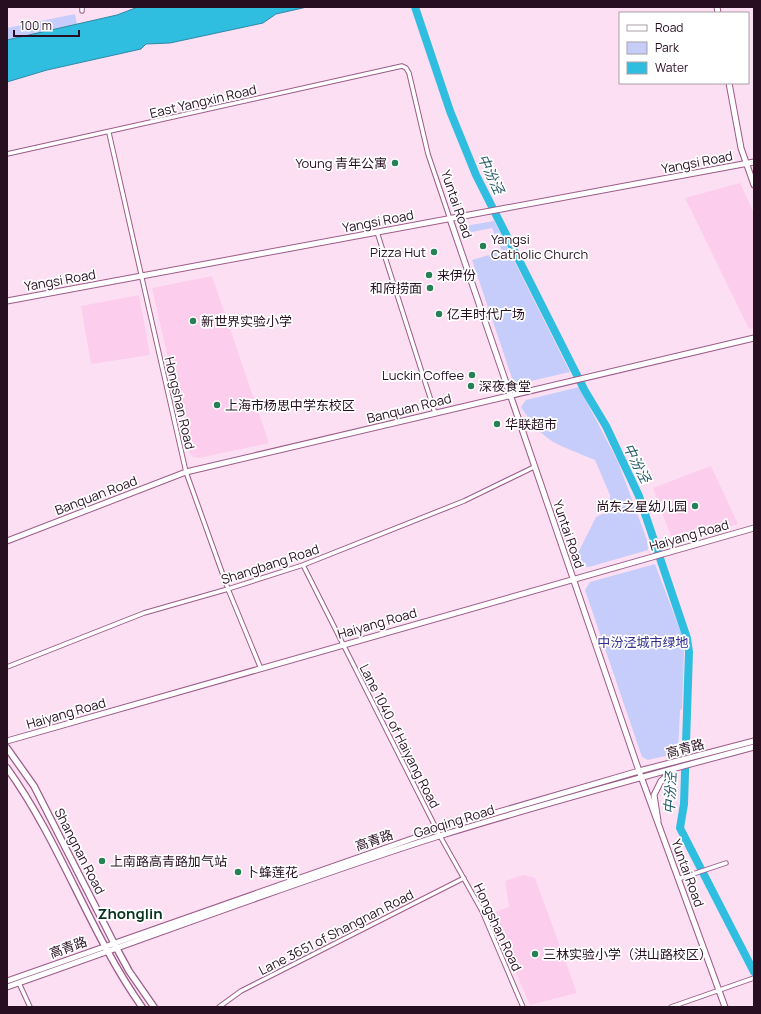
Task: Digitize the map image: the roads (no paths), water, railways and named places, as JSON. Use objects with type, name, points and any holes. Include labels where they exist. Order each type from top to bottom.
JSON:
[{"type":"main road","name":"Shangnan Road","points":[[7,748],[34,786],[117,949],[129,971],[154,1007]]},
{"type":"main road","name":"Shangnan Road","points":[[7,768],[24,792],[121,977],[142,1007]]},
{"type":"street","name":"East Yangxin Road","points":[[7,154],[402,66]]},
{"type":"street","name":"Yuntai Road","points":[[402,66],[406,68],[409,73],[428,154],[572,580],[641,778],[725,1007]]},
{"type":"street","points":[[729,84],[733,109],[746,163],[754,185]]},
{"type":"street","name":"Hongshan Road","points":[[109,132],[140,277],[186,472],[228,589],[261,669]]},
{"type":"street","name":"Yangsi Road","points":[[7,301],[754,162]]},
{"type":"street","points":[[377,232],[435,413]]},
{"type":"street","name":"Banquan Road","points":[[7,541],[186,472],[754,338]]},
{"type":"street","name":"Shangbang Road","points":[[7,667],[144,613],[228,589],[303,565],[464,501],[534,467]]},
{"type":"street","name":"Haiyang Road","points":[[7,741],[754,528]]},
{"type":"street","name":"Lane 1040 of Haiyang Road","points":[[303,565],[440,836]]},
{"type":"street","name":"高青路","points":[[7,981],[114,942],[436,830],[679,760],[694,760],[754,741]]},
{"type":"street","name":"Gaoqing Road","points":[[7,987],[313,879],[440,836],[677,768],[694,760],[754,747]]},
{"type":"street","points":[[658,824],[659,816],[654,795],[660,781],[677,768]]},
{"type":"street","name":"Hongshan Road","points":[[440,836],[486,920],[523,1007]]},
{"type":"street","points":[[678,879],[707,868],[726,863]]},
{"type":"street","name":"Lane 3651 of Shangnan Road","points":[[219,1007],[241,991],[464,878]]},
{"type":"street","points":[[671,1007],[752,979]]},
{"type":"street","points":[[19,983],[30,1007]]},
{"type":"water","points":[[138,7],[307,7],[276,14],[263,23],[170,43],[146,44],[141,49],[47,70],[7,82],[7,40],[117,15]]},
{"type":"waterway","name":"中汾泾","points":[[415,7],[450,111],[476,175],[585,391],[606,426],[639,496],[687,638],[689,652],[684,804],[680,828],[754,972]]},
{"type":"place","name":"Young 青年公寓","points":[[395,163]]},
{"type":"place","name":"Yangsi Catholic Church","points":[[483,246]]},
{"type":"place","name":"Pizza Hut","points":[[434,252]]},
{"type":"place","name":"来伊份","points":[[429,275]]},
{"type":"place","name":"和府捞面","points":[[430,288]]},
{"type":"place","name":"亿丰时代广场","points":[[439,314]]},
{"type":"place","name":"新世界实验小学","points":[[193,321]]},
{"type":"place","name":"Luckin Coffee","points":[[472,375]]},
{"type":"place","name":"深夜食堂","points":[[471,386]]},
{"type":"place","name":"上海市杨思中学东校区","points":[[217,405]]},
{"type":"place","name":"华联超市","points":[[497,424]]},
{"type":"place","name":"尚东之星幼儿园","points":[[695,506]]},
{"type":"place","name":"上南路高青路加气站","points":[[102,861]]},
{"type":"place","name":"卜蜂莲花","points":[[238,872]]},
{"type":"place","name":"三林实验小学（洪山路校区）","points":[[535,954]]},
{"type":"district","name":"Zhonglin","points":[[130,914]]},
{"type":"park label","name":"中汾泾城市绿地","points":[[643,642]]}]
